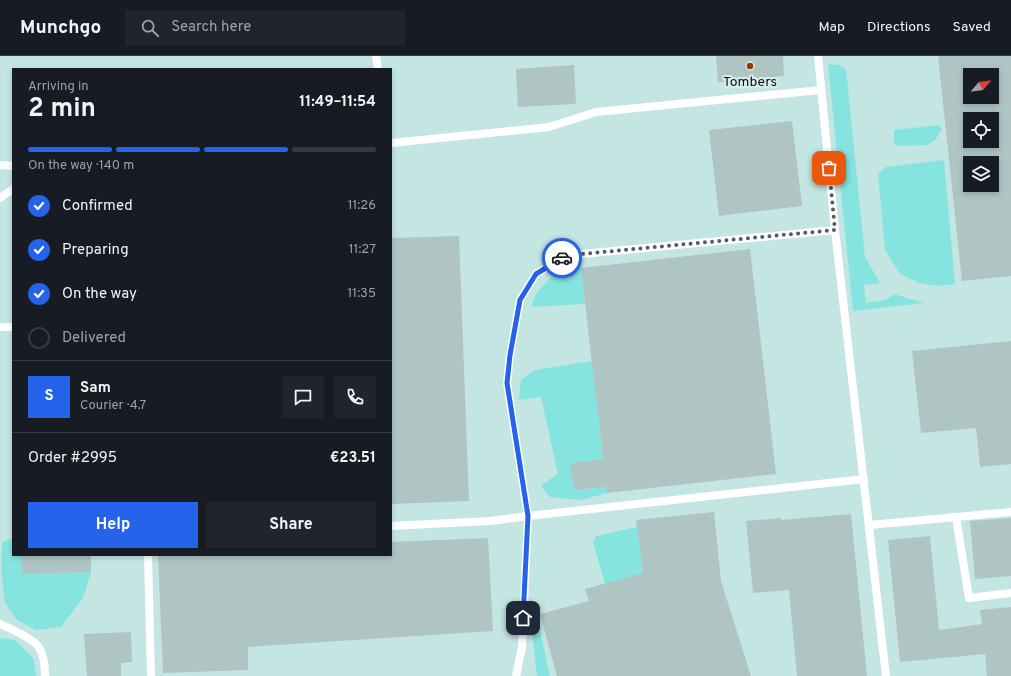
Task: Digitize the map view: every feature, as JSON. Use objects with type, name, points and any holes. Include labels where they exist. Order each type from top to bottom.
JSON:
[{"type":"lane","points":[[376,56],[378,68]]},
{"type":"lane","points":[[818,56],[835,230],[886,676]]},
{"type":"lane","points":[[392,143],[549,127],[596,112],[822,90]]},
{"type":"lane","points":[[0,165],[12,166]]},
{"type":"lane","points":[[0,198],[12,190]]},
{"type":"lane","points":[[516,676],[522,647],[528,516],[507,383],[510,355],[520,300],[536,274],[561,259],[571,255],[835,230]]},
{"type":"lane","points":[[0,327],[12,327]]},
{"type":"lane","points":[[392,526],[490,521],[864,479]]},
{"type":"lane","points":[[869,525],[1011,512]]},
{"type":"lane","points":[[956,517],[969,598],[1011,593]]},
{"type":"lane","points":[[148,556],[151,676]]},
{"type":"lane","points":[[0,624],[19,633],[38,646],[45,665],[45,676]]},
{"type":"shaded area","points":[[0,56],[1011,56],[1011,676],[0,676]]},
{"type":"shaded area","points":[[828,64],[839,65],[846,69],[865,257],[880,283],[864,285],[866,303],[886,300],[894,294],[924,303],[853,311]]},
{"type":"shaded area","points":[[939,125],[942,128],[936,139],[927,145],[898,146],[894,143],[894,130]]},
{"type":"shaded area","points":[[944,160],[955,284],[939,286],[919,283],[900,274],[885,250],[878,174],[886,167]]},
{"type":"shaded area","points":[[581,268],[585,304],[531,307],[536,294],[551,277],[564,270]]},
{"type":"shaded area","points":[[592,361],[603,459],[570,463],[574,490],[606,487],[607,493],[581,500],[550,497],[541,485],[558,474],[541,397],[519,400],[521,380],[535,370]]},
{"type":"shaded area","points":[[637,527],[645,589],[605,584],[593,542],[596,536]]},
{"type":"shaded area","points":[[12,538],[12,556],[22,556],[23,574],[91,572],[83,598],[61,627],[36,630],[17,620],[5,603],[1,570],[2,542]]},
{"type":"shaded area","points":[[536,612],[550,676],[537,676],[531,624]]},
{"type":"shaded area","points":[[0,638],[15,640],[34,659],[36,676],[0,676]]},
{"type":"building","name":"Tombers","points":[[716,56],[783,56],[784,76],[718,82]]},
{"type":"building","points":[[938,56],[1011,56],[1011,276],[962,281]]},
{"type":"building","points":[[574,65],[576,104],[518,107],[516,69]]},
{"type":"building","points":[[792,121],[802,206],[719,216],[709,130]]},
{"type":"building","points":[[459,236],[469,501],[392,504],[392,238]]},
{"type":"building","points":[[750,249],[776,474],[607,493],[606,487],[574,490],[570,463],[603,459],[581,268]]},
{"type":"building","points":[[1011,341],[1011,464],[980,467],[976,428],[921,433],[912,351]]},
{"type":"building","points":[[714,512],[721,581],[751,676],[557,676],[540,614],[589,601],[585,589],[643,573],[636,520]]},
{"type":"building","points":[[851,514],[867,676],[797,676],[789,590],[753,593],[746,521],[781,518],[781,520]]},
{"type":"building","points":[[1011,518],[1011,576],[975,579],[970,521]]},
{"type":"building","points":[[930,536],[939,630],[982,624],[980,610],[1011,607],[1011,676],[987,676],[985,654],[900,662],[888,540]]},
{"type":"building","points":[[488,538],[493,631],[248,647],[248,670],[163,673],[158,556],[392,556],[392,542]]},
{"type":"building","points":[[22,556],[91,556],[91,572],[22,574]]},
{"type":"building","points":[[131,632],[132,662],[121,663],[121,676],[87,676],[84,634]]},
{"type":"way so far","points":[[562,258],[571,255],[835,230],[829,168]]},
{"type":"place","name":"Tombers","points":[[750,66]]},
{"type":"route","points":[[523,618],[528,516],[507,383],[510,355],[520,300],[536,274],[562,258]]}]
